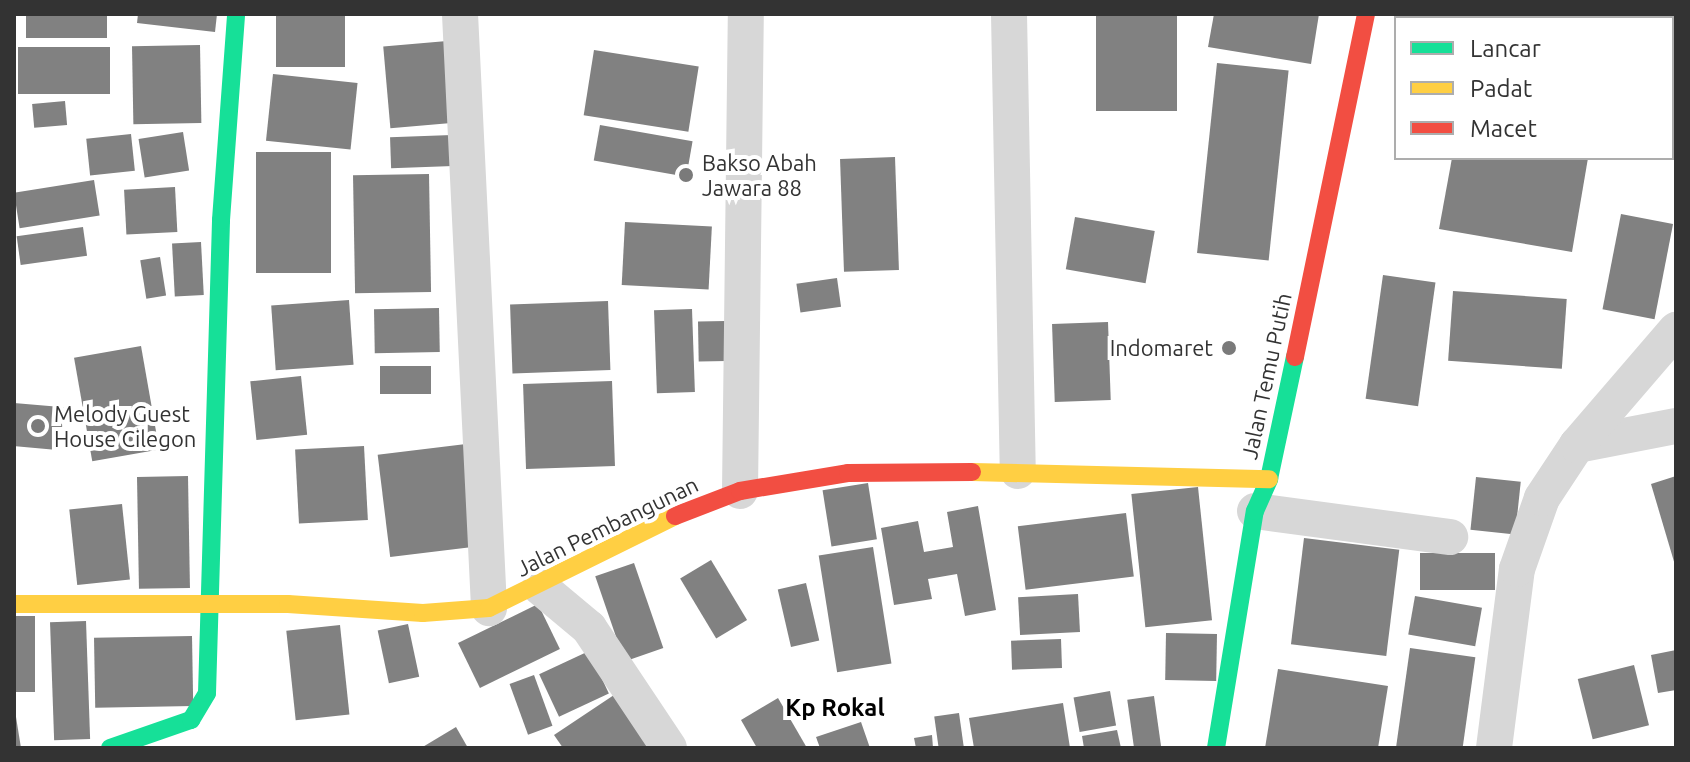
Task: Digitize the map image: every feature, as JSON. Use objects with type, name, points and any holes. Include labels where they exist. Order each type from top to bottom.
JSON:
[{"type":"street","points":[[110,748],[191,720],[202,709],[212,603],[221,220],[236,14]]},
{"type":"street","points":[[460,14],[489,608]]},
{"type":"street","points":[[740,491],[746,14]]},
{"type":"street","points":[[1009,14],[1018,471]]},
{"type":"street","name":"Jalan Temu Putih","points":[[1216,748],[1262,495],[1366,14]]},
{"type":"street","points":[[1494,748],[1517,569],[1542,498],[1577,445],[1676,330]]},
{"type":"street","points":[[1577,445],[1676,426]]},
{"type":"street","name":"Jalan Pembangunan","points":[[14,604],[212,603],[423,613],[489,608],[540,587],[668,519],[740,491],[848,473],[1018,471],[1262,495]]},
{"type":"street","points":[[1262,495],[1450,537]]},
{"type":"street","points":[[540,587],[589,628],[669,748]]},
{"type":"building","points":[[26,14],[107,14],[107,38],[26,38]]},
{"type":"building","points":[[138,14],[217,14],[215,32],[137,23]]},
{"type":"building","points":[[276,14],[345,14],[345,67],[276,67]]},
{"type":"building","points":[[1096,14],[1177,14],[1177,111],[1096,111]]},
{"type":"building","points":[[1214,14],[1319,14],[1311,64],[1208,47]]},
{"type":"building","points":[[1409,14],[1521,14],[1465,16]]},
{"type":"building","points":[[1619,14],[1633,16],[1548,16]]},
{"type":"building","points":[[447,41],[454,123],[390,128],[383,47]]},
{"type":"building","points":[[200,45],[201,123],[133,124],[132,46]]},
{"type":"building","points":[[18,47],[110,47],[110,94],[18,94]]},
{"type":"building","points":[[594,50],[699,67],[688,132],[584,115]]},
{"type":"building","points":[[1217,63],[1289,71],[1269,260],[1197,253]]},
{"type":"building","points":[[273,74],[358,83],[351,150],[266,141]]},
{"type":"building","points":[[65,101],[67,125],[34,128],[32,104]]},
{"type":"building","points":[[600,125],[693,141],[686,177],[594,160]]},
{"type":"building","points":[[183,132],[189,171],[145,178],[139,139]]},
{"type":"building","points":[[131,134],[135,171],[90,176],[86,139]]},
{"type":"building","points":[[452,135],[453,166],[391,168],[390,137]]},
{"type":"building","points":[[256,152],[331,152],[331,273],[256,273]]},
{"type":"building","points":[[895,157],[899,270],[844,272],[840,159]]},
{"type":"building","points":[[1452,160],[1588,160],[1572,252],[1439,229]]},
{"type":"building","points":[[429,174],[431,292],[355,293],[353,175]]},
{"type":"building","points":[[94,180],[100,216],[20,228],[14,193]]},
{"type":"building","points":[[175,187],[177,232],[126,235],[124,190]]},
{"type":"building","points":[[1621,214],[1673,224],[1655,319],[1602,309]]},
{"type":"building","points":[[1075,217],[1155,231],[1146,283],[1066,269]]},
{"type":"building","points":[[625,222],[712,227],[709,289],[622,285]]},
{"type":"building","points":[[83,227],[87,256],[21,265],[17,236]]},
{"type":"building","points":[[201,242],[204,295],[175,296],[172,244]]},
{"type":"building","points":[[160,257],[166,296],[146,299],[140,260]]},
{"type":"building","points":[[1383,275],[1435,282],[1418,406],[1366,399]]},
{"type":"building","points":[[837,278],[841,307],[800,312],[796,284]]},
{"type":"building","points":[[1453,291],[1567,299],[1562,369],[1448,361]]},
{"type":"building","points":[[349,300],[354,365],[276,370],[271,305]]},
{"type":"building","points":[[608,301],[610,370],[512,373],[510,304]]},
{"type":"building","points":[[439,308],[440,352],[375,353],[374,309]]},
{"type":"building","points":[[692,309],[695,392],[657,393],[654,310]]},
{"type":"building","points":[[698,321],[726,321],[727,361],[699,361]]},
{"type":"building","points":[[1108,322],[1111,400],[1055,402],[1052,324]]},
{"type":"building","points":[[141,346],[159,449],[92,461],[74,358]]},
{"type":"building","points":[[380,366],[431,366],[431,394],[380,394]]},
{"type":"building","points":[[301,376],[307,435],[256,440],[250,381]]},
{"type":"building","points":[[612,381],[615,466],[526,469],[523,384]]},
{"type":"building","name":"Melody Guest House Cilegon","points":[[14,403],[64,407],[60,450],[14,446]]},
{"type":"building","points":[[466,444],[479,546],[390,557],[378,455]]},
{"type":"building","points":[[364,446],[368,520],[299,524],[295,450]]},
{"type":"building","points":[[188,476],[190,588],[139,589],[137,477]]},
{"type":"building","points":[[1676,476],[1676,564],[1675,565],[1651,484]]},
{"type":"building","points":[[1476,477],[1521,482],[1515,534],[1470,530]]},
{"type":"building","points":[[868,483],[877,539],[831,546],[823,490]]},
{"type":"building","points":[[1198,487],[1212,620],[1145,627],[1131,494]]},
{"type":"building","points":[[122,504],[130,580],[77,585],[69,510]]},
{"type":"building","points":[[978,506],[996,610],[965,616],[957,574],[928,579],[932,599],[894,605],[881,528],[918,521],[924,552],[953,547],[947,512]]},
{"type":"building","points":[[1126,513],[1134,577],[1026,590],[1018,526]]},
{"type":"building","points":[[1304,538],[1399,550],[1386,656],[1291,644]]},
{"type":"building","points":[[873,547],[891,664],[837,672],[819,556]]},
{"type":"building","points":[[1420,553],[1495,553],[1495,590],[1420,590]]},
{"type":"building","points":[[711,560],[747,620],[716,639],[680,579]]},
{"type":"building","points":[[634,563],[663,648],[625,661],[595,576]]},
{"type":"building","points":[[806,583],[819,640],[791,647],[778,590]]},
{"type":"building","points":[[1078,594],[1080,632],[1020,635],[1018,597]]},
{"type":"building","points":[[1415,596],[1482,608],[1475,646],[1408,634]]},
{"type":"building","points":[[538,604],[560,649],[480,688],[458,643]]},
{"type":"building","points":[[14,616],[35,616],[35,692],[14,692]]},
{"type":"building","points":[[86,621],[90,739],[54,740],[50,622]]},
{"type":"building","points":[[408,624],[419,677],[389,683],[378,630]]},
{"type":"building","points":[[340,625],[349,715],[296,720],[286,631]]},
{"type":"building","points":[[1166,633],[1217,634],[1216,681],[1165,680]]},
{"type":"building","points":[[192,636],[193,706],[95,708],[94,638]]},
{"type":"building","points":[[1061,639],[1062,668],[1012,670],[1011,641]]},
{"type":"building","points":[[1410,648],[1475,657],[1463,748],[1396,748]]},
{"type":"building","points":[[1676,650],[1676,690],[1658,693],[1651,655]]},
{"type":"building","points":[[589,651],[609,694],[559,717],[539,674]]},
{"type":"building","points":[[1634,665],[1649,725],[1593,739],[1578,679]]},
{"type":"building","points":[[1278,669],[1388,686],[1378,748],[1265,748]]},
{"type":"building","points":[[534,675],[552,726],[528,735],[510,684]]},
{"type":"building","points":[[1110,691],[1116,725],[1080,732],[1074,697]]},
{"type":"building","points":[[614,695],[649,746],[563,748],[554,735]]},
{"type":"building","points":[[1154,696],[1161,747],[1134,748],[1127,700]]},
{"type":"building","points":[[778,698],[807,748],[757,748],[741,720]]},
{"type":"building","points":[[1063,703],[1070,748],[974,748],[969,718]]},
{"type":"building","points":[[959,713],[964,748],[939,748],[934,716]]},
{"type":"building","points":[[16,717],[21,748],[14,748]]},
{"type":"building","points":[[861,722],[870,748],[820,748],[816,737]]},
{"type":"building","points":[[456,727],[468,748],[421,748]]},
{"type":"building","points":[[1117,730],[1121,748],[1084,748],[1082,736]]},
{"type":"building","points":[[932,735],[933,748],[916,748],[914,738]]},
{"type":"traffic: fast","points":[[110,748],[191,720],[207,693],[221,220],[236,14]]},
{"type":"traffic: fast","points":[[1216,748],[1255,511],[1269,479],[1295,357]]},
{"type":"traffic: slow","points":[[972,472],[1269,479]]},
{"type":"traffic: slow","points":[[14,604],[288,604],[423,613],[489,608],[675,516]]},
{"type":"traffic: jam","points":[[1295,357],[1366,14]]},
{"type":"traffic: jam","points":[[675,516],[740,491],[848,473],[972,472]]},
{"type":"place","name":"Bakso Abah Jawara 88","points":[[686,175]]},
{"type":"place","name":"Indomaret","points":[[1229,348]]},
{"type":"place","name":"Melody Guest House Cilegon","points":[[38,426]]},
{"type":"district","name":"Kp Rokal","points":[[835,708]]}]
